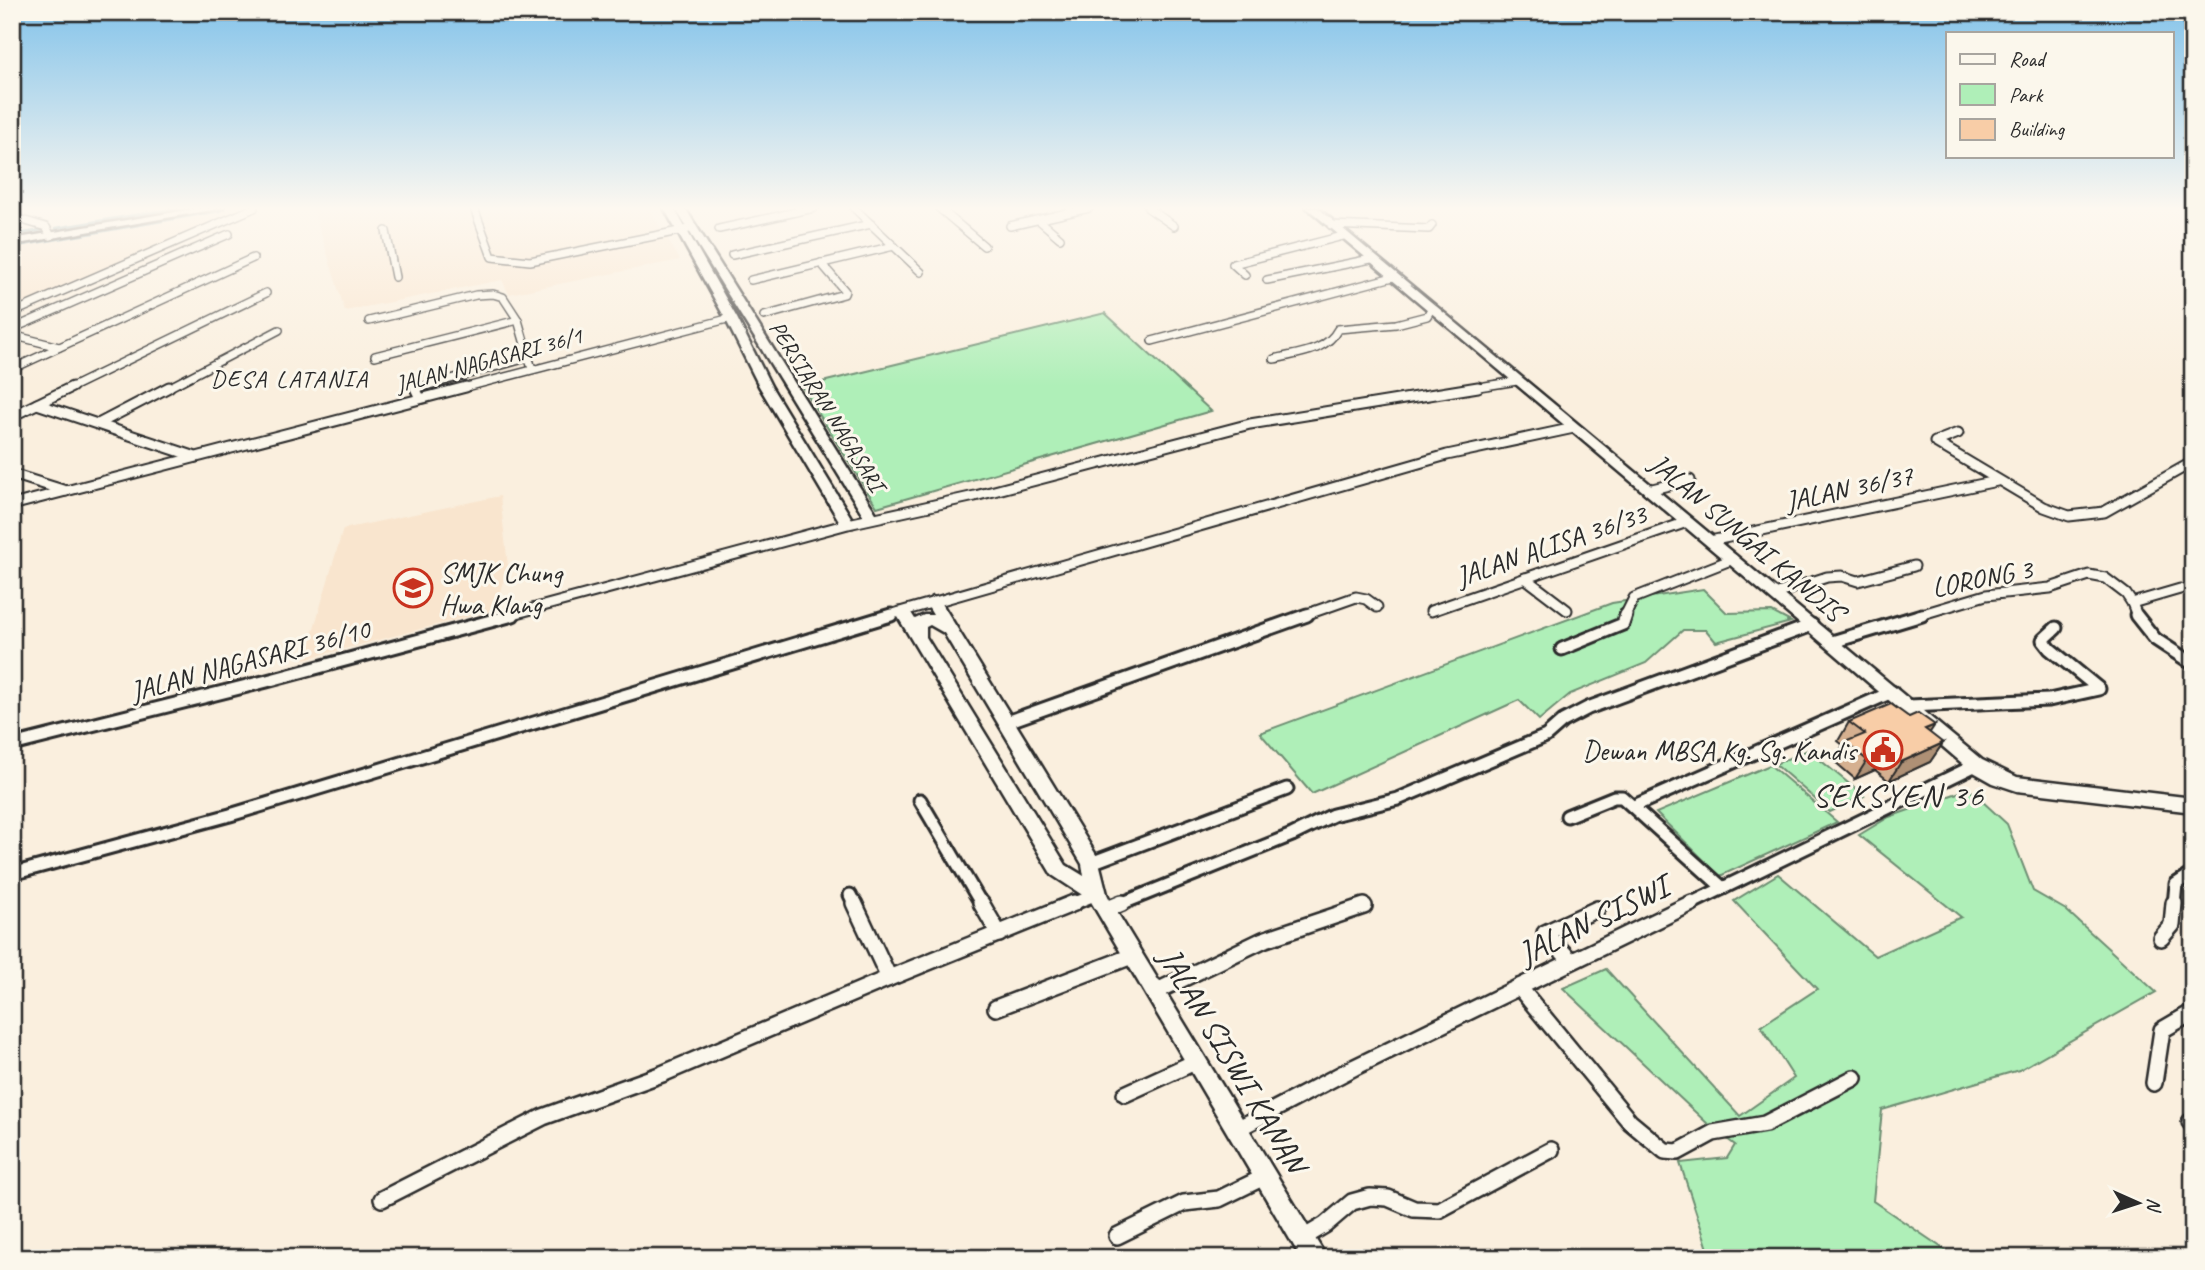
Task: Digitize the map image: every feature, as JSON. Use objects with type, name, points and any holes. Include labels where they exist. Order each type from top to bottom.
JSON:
[{"type":"street","points":[[12,313],[117,267]]},
{"type":"street","points":[[12,329],[153,267]]},
{"type":"street","points":[[12,369],[233,267]]},
{"type":"street","points":[[393,267],[395,277]]},
{"type":"street","name":"PERSIARAN NAGASARI","points":[[706,267],[765,386],[848,524]]},
{"type":"street","name":"PERSIARAN NAGASARI","points":[[711,267],[872,519]]},
{"type":"street","points":[[751,280],[803,267]]},
{"type":"street","points":[[764,316],[844,294],[845,290],[825,267]]},
{"type":"street","points":[[916,267],[921,272]]},
{"type":"street","points":[[1237,267],[1245,275]]},
{"type":"street","points":[[1267,280],[1330,267]]},
{"type":"street","name":"JALAN SUNGAI KANDIS","points":[[1381,267],[1909,706],[1976,765],[1999,778],[2017,784],[2193,805]]},
{"type":"street","points":[[1152,341],[1393,277]]},
{"type":"street","points":[[12,416],[266,293]]},
{"type":"street","points":[[369,321],[494,293],[503,296],[518,320],[532,369]]},
{"type":"street","points":[[1274,359],[1324,346],[1332,340],[1338,329],[1396,324],[1427,316],[1431,309]]},
{"type":"street","name":"JALAN NAGASARI 36/1","points":[[12,505],[731,318]]},
{"type":"street","points":[[375,356],[518,320]]},
{"type":"street","points":[[100,423],[279,330]]},
{"type":"street","points":[[12,335],[59,347]]},
{"type":"street","points":[[420,398],[415,388],[527,358]]},
{"type":"street","name":"JALAN NAGASARI 36/10","points":[[12,745],[267,681],[848,524],[975,496],[1275,419],[1517,381]]},
{"type":"street","points":[[37,404],[195,457]]},
{"type":"street","points":[[12,874],[243,811],[933,602],[1447,455],[1574,428]]},
{"type":"street","points":[[1958,433],[1935,442],[1997,481],[2059,514],[2077,517],[2104,512],[2193,462]]},
{"type":"street","points":[[12,474],[66,491]]},
{"type":"street","points":[[1648,490],[1689,480]]},
{"type":"street","name":"JALAN 36/37","points":[[1710,541],[1997,481]]},
{"type":"street","points":[[838,508],[849,512],[856,511],[861,500]]},
{"type":"street","name":"JALAN ALISA 36/33","points":[[1430,611],[1687,522]]},
{"type":"street","points":[[1562,649],[1623,624],[1629,604],[1634,598],[1733,559]]},
{"type":"street","points":[[1775,594],[1827,577],[1842,576],[1858,582],[1914,566]]},
{"type":"street","name":"LORONG 3","points":[[1832,642],[1975,598],[2050,588],[2090,575],[2105,578],[2132,603],[2140,624],[2193,664]]},
{"type":"street","points":[[1525,578],[1567,610]]},
{"type":"street","points":[[2132,603],[2180,589]]},
{"type":"street","points":[[1007,722],[1356,597],[1366,598],[1377,607]]},
{"type":"street","name":"JALAN SISWI KANAN","points":[[933,602],[1091,863],[1101,902],[1132,956],[1315,1258]]},
{"type":"street","name":"JALAN SISWI KANAN","points":[[903,612],[1059,870],[1101,902]]},
{"type":"street","points":[[918,637],[918,625],[924,620],[933,620],[949,629]]},
{"type":"street","points":[[382,1199],[543,1117],[662,1074],[889,978],[999,934],[1101,902],[1292,835],[1333,815],[1398,799],[1546,736],[1563,721],[1588,708],[1812,625]]},
{"type":"street","points":[[1909,706],[2049,701],[2099,689],[2050,649],[2043,640],[2056,628]]},
{"type":"street","points":[[1634,806],[1892,692]]},
{"type":"street","name":"JALAN SISWI","points":[[1237,1129],[1321,1084],[1976,765]]},
{"type":"street","points":[[1091,863],[1287,789]]},
{"type":"street","points":[[1567,816],[1614,797],[1622,797],[1723,888]]},
{"type":"street","points":[[920,800],[999,934]]},
{"type":"street","points":[[2161,938],[2172,925],[2176,884],[2193,873]]},
{"type":"street","points":[[850,895],[889,978]]},
{"type":"street","points":[[1155,992],[1263,940],[1364,906]]},
{"type":"street","points":[[1571,961],[1545,933],[1597,909]]},
{"type":"street","points":[[996,1008],[1132,956]]},
{"type":"street","points":[[1520,987],[1630,1122],[1665,1152],[1678,1152],[1713,1133],[1765,1124],[1854,1078]]},
{"type":"street","points":[[2154,1083],[2162,1030],[2193,1012]]},
{"type":"street","points":[[1125,1094],[1197,1060]]},
{"type":"street","points":[[1303,1238],[1352,1202],[1370,1197],[1388,1198],[1413,1209],[1439,1210],[1551,1150]]},
{"type":"street","points":[[1117,1236],[1184,1203],[1219,1199],[1264,1177]]},
{"type":"shaded area","points":[[12,267],[112,267],[12,310]]},
{"type":"shaded area","points":[[331,267],[643,267],[509,294],[502,280],[345,311]]},
{"type":"shaded area","name":"SMJK Chung Hwa Klang","points":[[500,496],[508,566],[494,610],[305,659],[343,529]]},
{"type":"green space","points":[[1105,313],[1211,411],[877,507],[802,387]]},
{"type":"green space","points":[[1703,589],[1727,613],[1772,612],[1791,622],[1716,642],[1706,630],[1683,630],[1646,663],[1570,694],[1539,720],[1519,700],[1312,794],[1260,733],[1612,603]]},
{"type":"green space","points":[[1808,750],[1864,796],[1830,812],[1775,764]]},
{"type":"green space","points":[[1770,765],[1837,822],[1720,876],[1656,813]]},
{"type":"green space","points":[[1969,789],[2007,824],[2033,891],[2066,910],[2156,992],[2019,1070],[1882,1110],[1873,1201],[1957,1258],[1711,1258],[1680,1163],[1727,1158],[1735,1145],[1710,1126],[1563,988],[1606,969],[1740,1116],[1794,1078],[1761,1026],[1817,989],[1734,901],[1778,874],[1875,956],[1961,917],[1859,835],[1889,817]]},
{"type":"building","points":[[1891,704],[1909,717],[1918,713],[1935,725],[1925,729],[1943,743],[1901,762],[1887,751],[1867,760],[1845,742],[1865,734],[1849,722]]},
{"type":"place","name":"SMJK Chung Hwa Klang","points":[[413,588]]},
{"type":"place","name":"Dewan MBSA Kg. Sg. Kandis","points":[[1883,750]]},
{"type":"district","name":"DESA LATANIA","points":[[290,379]]},
{"type":"district","name":"SEKSYEN 36","points":[[1899,795]]}]
